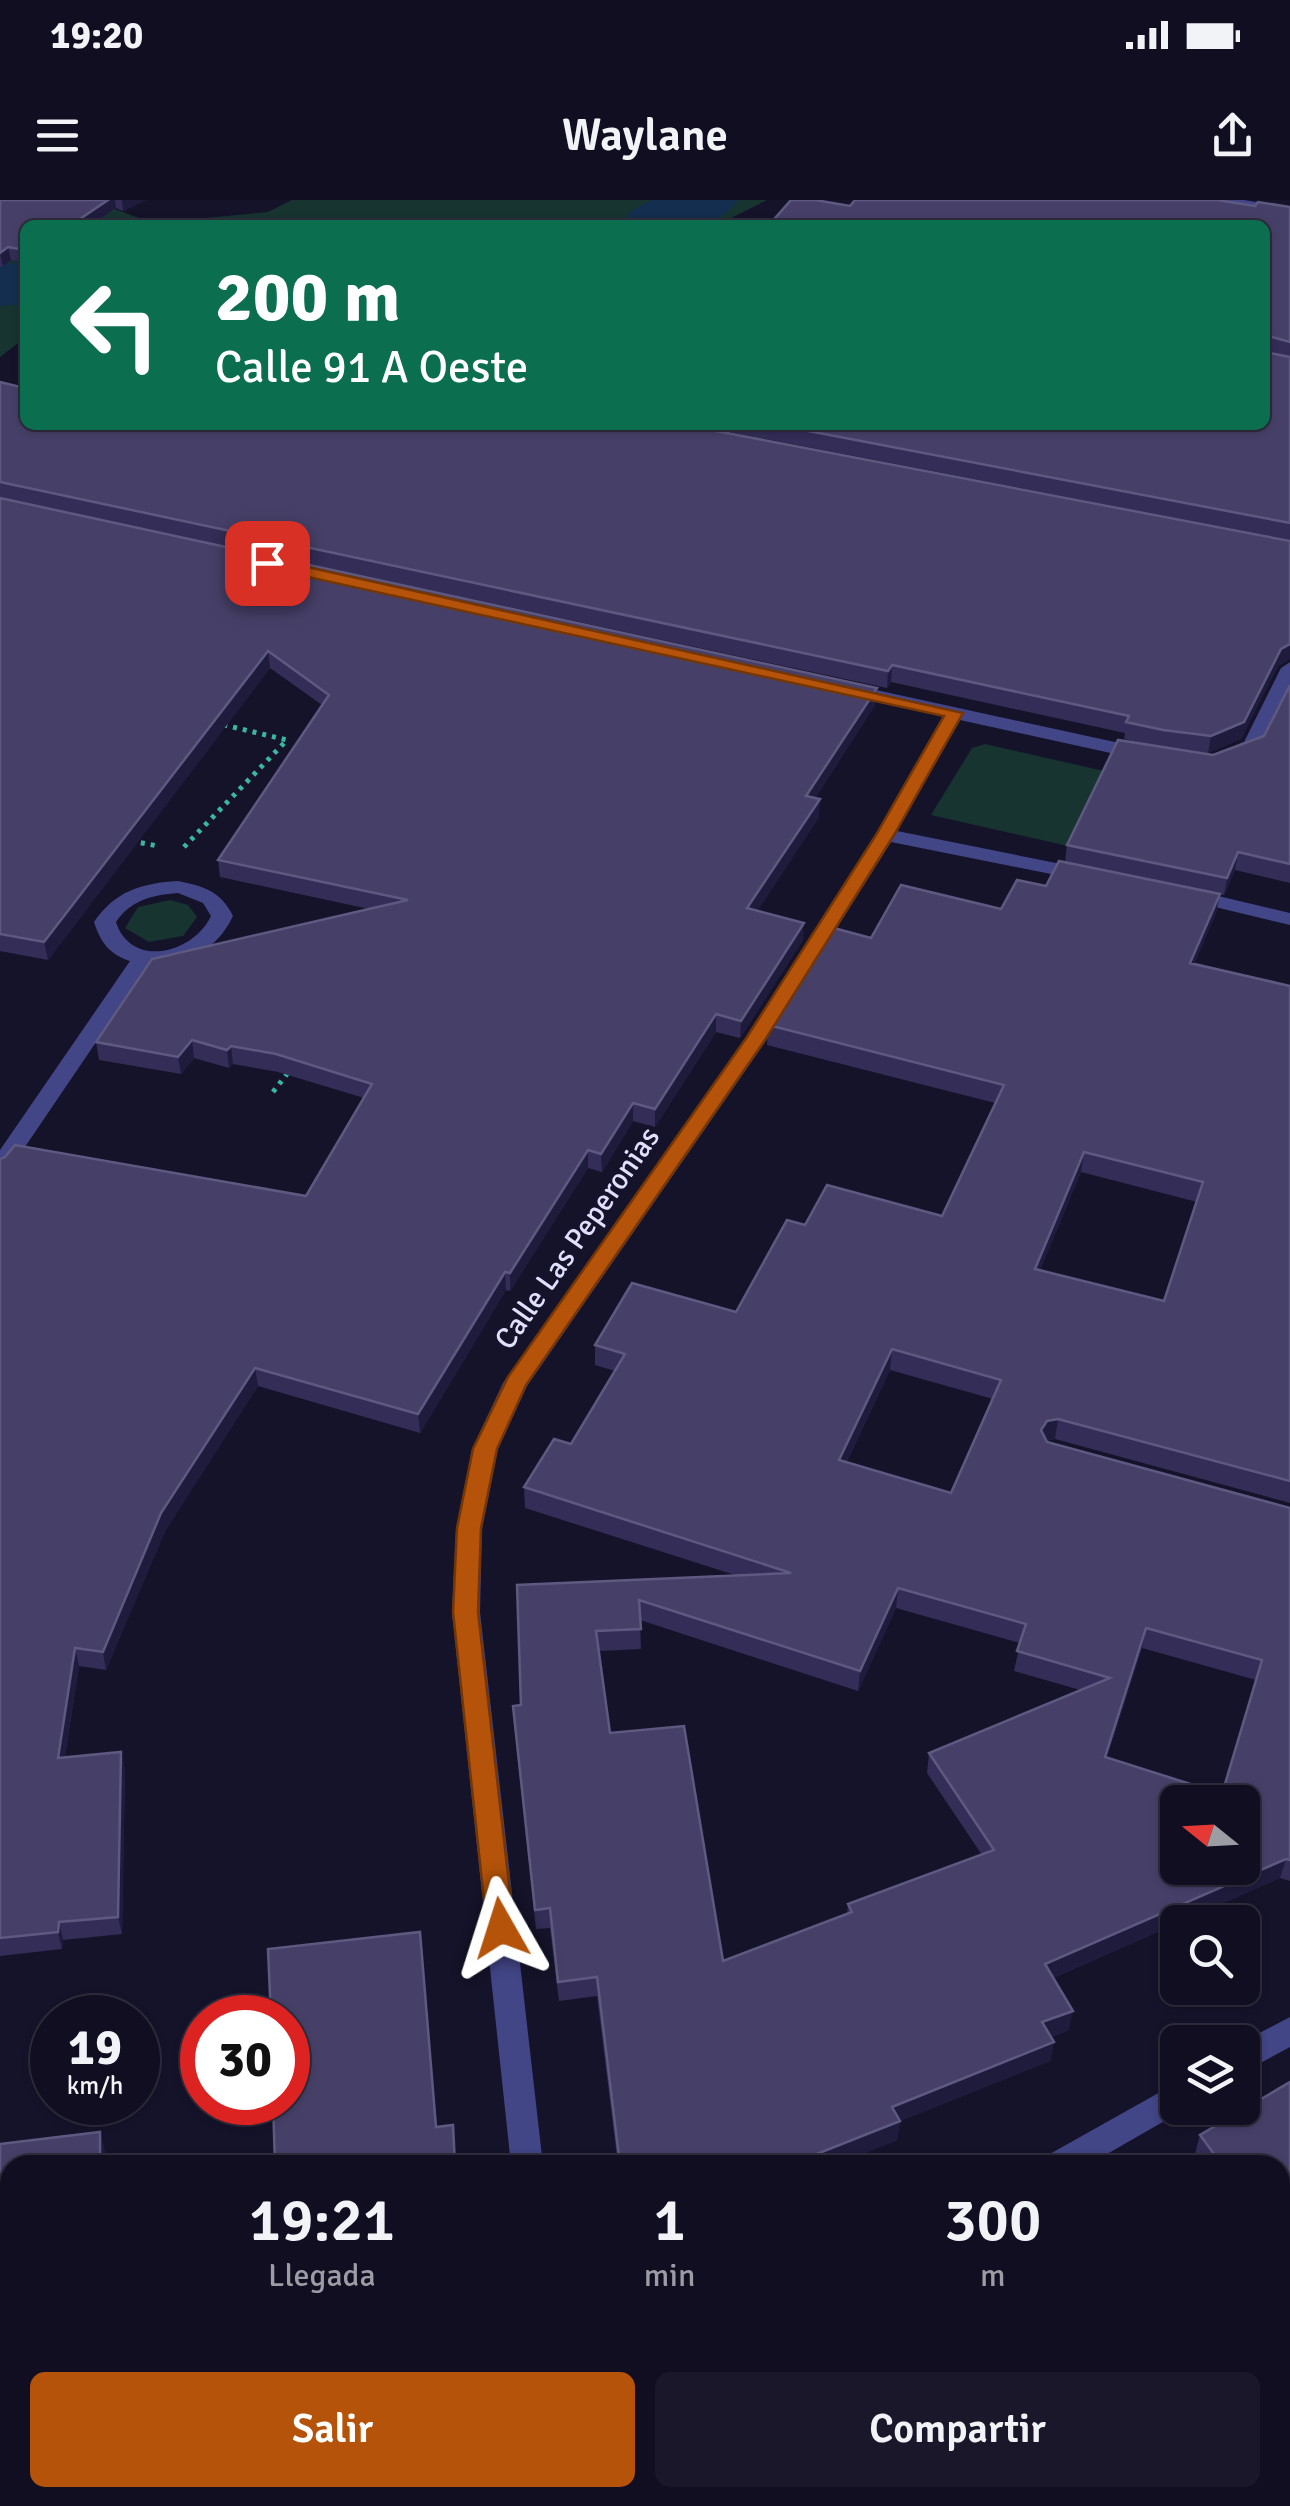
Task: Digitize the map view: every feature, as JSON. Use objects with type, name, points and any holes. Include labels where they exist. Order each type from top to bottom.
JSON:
[{"type":"street","points":[[1217,200],[1290,212]]},
{"type":"street","points":[[1211,764],[1252,746],[1290,668]]},
{"type":"street","points":[[818,684],[1160,758]]},
{"type":"street","name":"Calle Las Peperonias","points":[[526,2155],[466,1612],[469,1528],[485,1449],[516,1382],[755,1040],[885,835],[954,713]]},
{"type":"street","points":[[885,835],[1109,880]]},
{"type":"street","points":[[178,887],[209,896],[219,906],[222,916],[212,939],[181,954],[144,956],[113,944],[106,933],[105,922],[123,900],[140,892],[178,887]]},
{"type":"street","points":[[1166,891],[1290,919]]},
{"type":"street","points":[[0,1168],[144,956]]},
{"type":"street","points":[[1260,2048],[1290,2031]]},
{"type":"street","points":[[1076,2155],[1160,2106]]},
{"type":"path","points":[[181,850],[287,740],[210,722]]},
{"type":"path","points":[[273,754],[292,758]]},
{"type":"path","points":[[127,840],[163,846]]},
{"type":"path","points":[[273,1092],[296,1062]]},
{"type":"green space","points":[[91,200],[144,220],[50,220]]},
{"type":"green space","points":[[292,200],[767,200],[727,220],[184,220],[268,212]]},
{"type":"green space","points":[[11,260],[20,262],[20,342],[0,357],[0,266]]},
{"type":"green space","points":[[985,744],[1104,771],[1068,846],[931,815],[972,748]]},
{"type":"green space","points":[[170,900],[188,905],[197,917],[183,936],[149,942],[125,928],[138,907]]},
{"type":"building","points":[[0,200],[108,200],[78,220],[20,220],[20,249],[8,247],[0,253]]},
{"type":"building","points":[[791,200],[850,206],[855,200],[1217,200],[1290,207],[1290,342],[1270,337],[1270,220],[773,220]]},
{"type":"building","points":[[1270,353],[1290,357],[1290,523],[803,430],[1270,430]]},
{"type":"building","points":[[0,382],[20,387],[20,430],[711,430],[1290,541],[1290,644],[1281,649],[1244,722],[1211,736],[1163,730],[1126,722],[1129,716],[892,665],[888,671],[0,482]]},
{"type":"building","points":[[0,498],[877,688],[806,796],[820,799],[747,908],[804,923],[741,1021],[716,1014],[655,1109],[633,1103],[601,1154],[588,1150],[510,1273],[505,1272],[418,1414],[255,1368],[161,1513],[103,1652],[75,1648],[58,1758],[121,1752],[118,1917],[59,1922],[58,1932],[0,1938],[0,1159],[15,1145],[306,1196],[372,1084],[276,1054],[231,1046],[227,1050],[192,1040],[178,1057],[96,1042],[152,959],[408,900],[218,860],[329,695],[268,651],[44,942],[0,934]]},
{"type":"building","points":[[1290,685],[1290,864],[1238,852],[1227,878],[1067,845],[1118,740],[1213,755],[1264,736]]},
{"type":"building","points":[[1059,861],[1220,894],[1190,963],[1290,986],[1290,1481],[1058,1419],[1047,1421],[1041,1430],[1047,1442],[1290,1508],[1290,1860],[1260,1870],[1260,1785],[1225,1785],[1262,1660],[1146,1628],[1105,1757],[1194,1785],[1160,1785],[1160,1885],[1226,1885],[1180,1905],[1160,1905],[1160,1914],[1045,1964],[1073,2011],[1042,2022],[1054,2042],[892,2107],[900,2121],[814,2155],[619,2155],[597,1977],[558,1982],[550,1908],[535,1910],[513,1706],[521,1705],[517,1585],[791,1573],[524,1487],[554,1439],[571,1444],[625,1354],[595,1345],[632,1283],[736,1312],[787,1220],[805,1225],[827,1185],[942,1216],[1004,1085],[768,1025],[830,927],[871,938],[901,885],[1001,909],[1017,880],[1046,886]],"holes":[[[1084,1152],[1203,1182],[1164,1301],[1035,1269]],[[892,1349],[1001,1380],[951,1493],[839,1460]],[[898,1588],[1026,1624],[1017,1651],[1110,1678],[929,1753],[994,1850],[848,1904],[852,1912],[723,1961],[684,1726],[610,1733],[596,1631],[641,1629],[639,1600],[860,1671]]]},
{"type":"building","points":[[420,1932],[436,2127],[453,2125],[454,2155],[275,2155],[274,2125],[310,2125],[310,1995],[270,1995],[268,1949]]},
{"type":"building","points":[[1290,2082],[1290,2155],[1215,2155],[1200,2135],[1217,2125],[1260,2125],[1260,2100]]},
{"type":"building","points":[[100,2132],[100,2155],[0,2155],[0,2144]]},
{"type":"waterway","points":[[665,220],[704,200]]},
{"type":"waterway","points":[[0,285],[20,283]]},
{"type":"route","points":[[267,563],[954,713],[885,835],[755,1040],[516,1382],[485,1449],[469,1528],[466,1612],[501,1928]]}]
